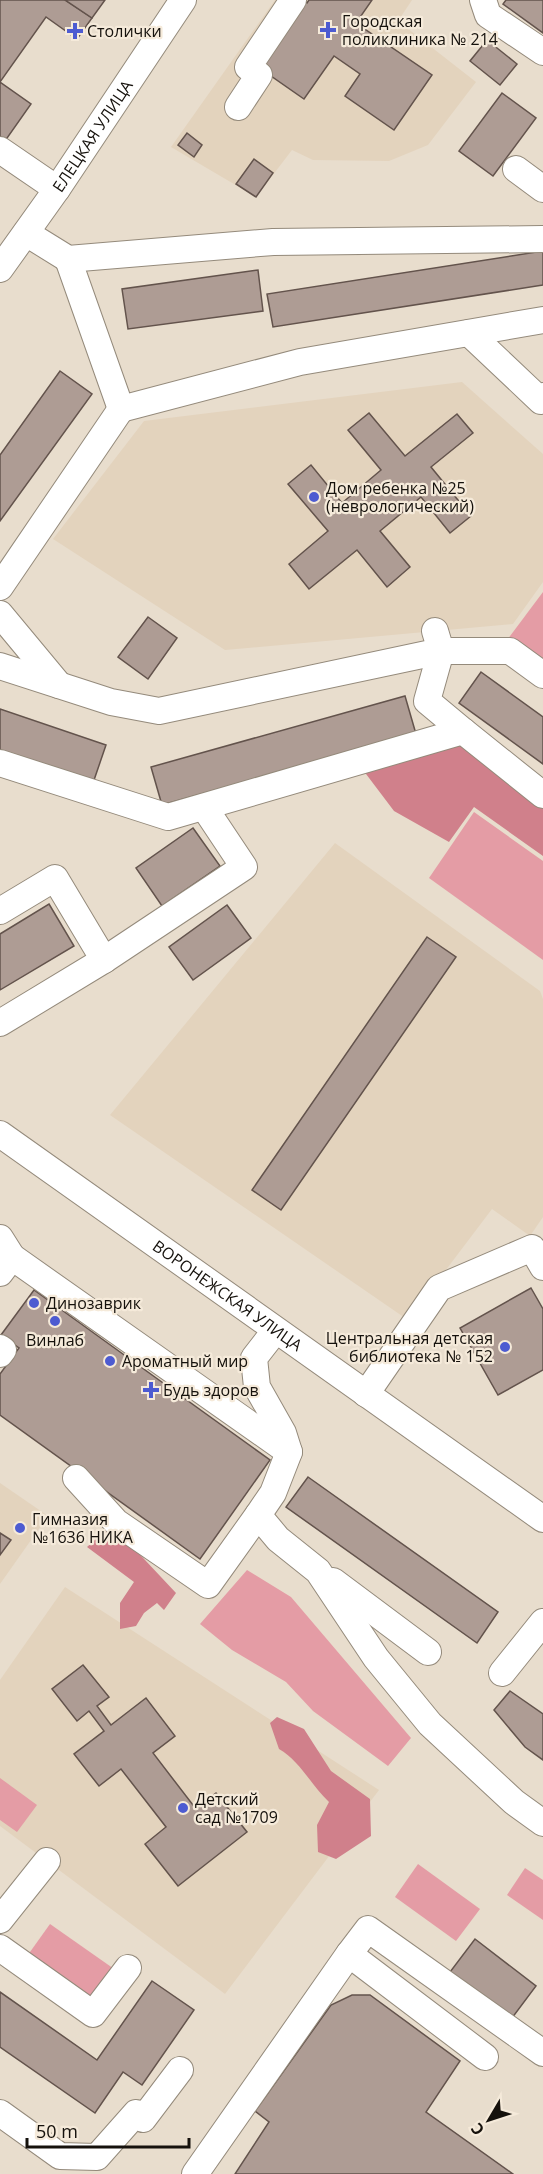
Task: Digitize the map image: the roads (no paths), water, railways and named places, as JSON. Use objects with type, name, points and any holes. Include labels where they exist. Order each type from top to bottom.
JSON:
[{"type":"street","name":"ЕЛЕЦКАЯ УЛИЦА","points":[[0,269],[57,189],[183,0]]},
{"type":"street","points":[[238,107],[259,75],[248,67],[293,0]]},
{"type":"street","points":[[483,0],[488,15],[543,52]]},
{"type":"street","points":[[0,150],[57,189]]},
{"type":"street","points":[[516,169],[543,189]]},
{"type":"street","points":[[26,233],[68,259],[273,242],[543,239]]},
{"type":"street","points":[[68,259],[121,409]]},
{"type":"street","points":[[0,587],[121,409],[300,362],[543,320]]},
{"type":"street","points":[[469,333],[542,400]]},
{"type":"street","points":[[0,614],[59,685]]},
{"type":"street","points":[[438,641],[427,701],[543,795]]},
{"type":"street","points":[[0,666],[111,702],[159,711],[438,641],[510,651],[543,675]]},
{"type":"street","points":[[0,763],[168,817],[463,731]]},
{"type":"street","points":[[0,1023],[104,960],[244,867],[204,807]]},
{"type":"street","points":[[0,911],[55,878],[104,960]]},
{"type":"street","name":"ВОРОНЕЖСКАЯ УЛИЦА","points":[[0,1134],[543,1519]]},
{"type":"street","points":[[366,1394],[439,1288],[532,1248],[543,1267]]},
{"type":"street","points":[[4,1256],[289,1452]]},
{"type":"street","points":[[76,1478],[116,1522],[208,1585],[273,1493],[289,1452],[283,1433],[257,1387],[254,1358],[275,1331]]},
{"type":"street","points":[[0,1348],[3,1350],[0,1354]]},
{"type":"street","points":[[258,1515],[278,1539],[428,1652]]},
{"type":"street","points":[[318,1570],[376,1658],[430,1724],[514,1802],[543,1823]]},
{"type":"street","points":[[502,1673],[543,1622]]},
{"type":"street","points":[[0,1920],[47,1861]]},
{"type":"street","points":[[195,2174],[368,1929],[543,2053]]},
{"type":"street","points":[[0,1948],[93,2014],[128,1968]]},
{"type":"street","points":[[349,1954],[485,2057]]},
{"type":"street","points":[[0,2113],[60,2156],[97,2157],[136,2113],[143,2119],[180,2070]]},
{"type":"place","name":"Городская поликлиника № 214","points":[[328,30]]},
{"type":"place","name":"Столички","points":[[75,31]]},
{"type":"place","name":"Дом ребенка №25 (неврологический)","points":[[314,497]]},
{"type":"place","name":"Динозаврик","points":[[34,1303]]},
{"type":"place","name":"Винлаб","points":[[55,1321]]},
{"type":"place","name":"Центральная детская библиотека № 152","points":[[505,1347]]},
{"type":"place","name":"Ароматный мир","points":[[110,1361]]},
{"type":"place","name":"Будь здоров","points":[[151,1390]]},
{"type":"place","name":"Гимназия №1636 НИКА","points":[[20,1528]]},
{"type":"place","name":"Детский сад №1709","points":[[183,1808]]}]
